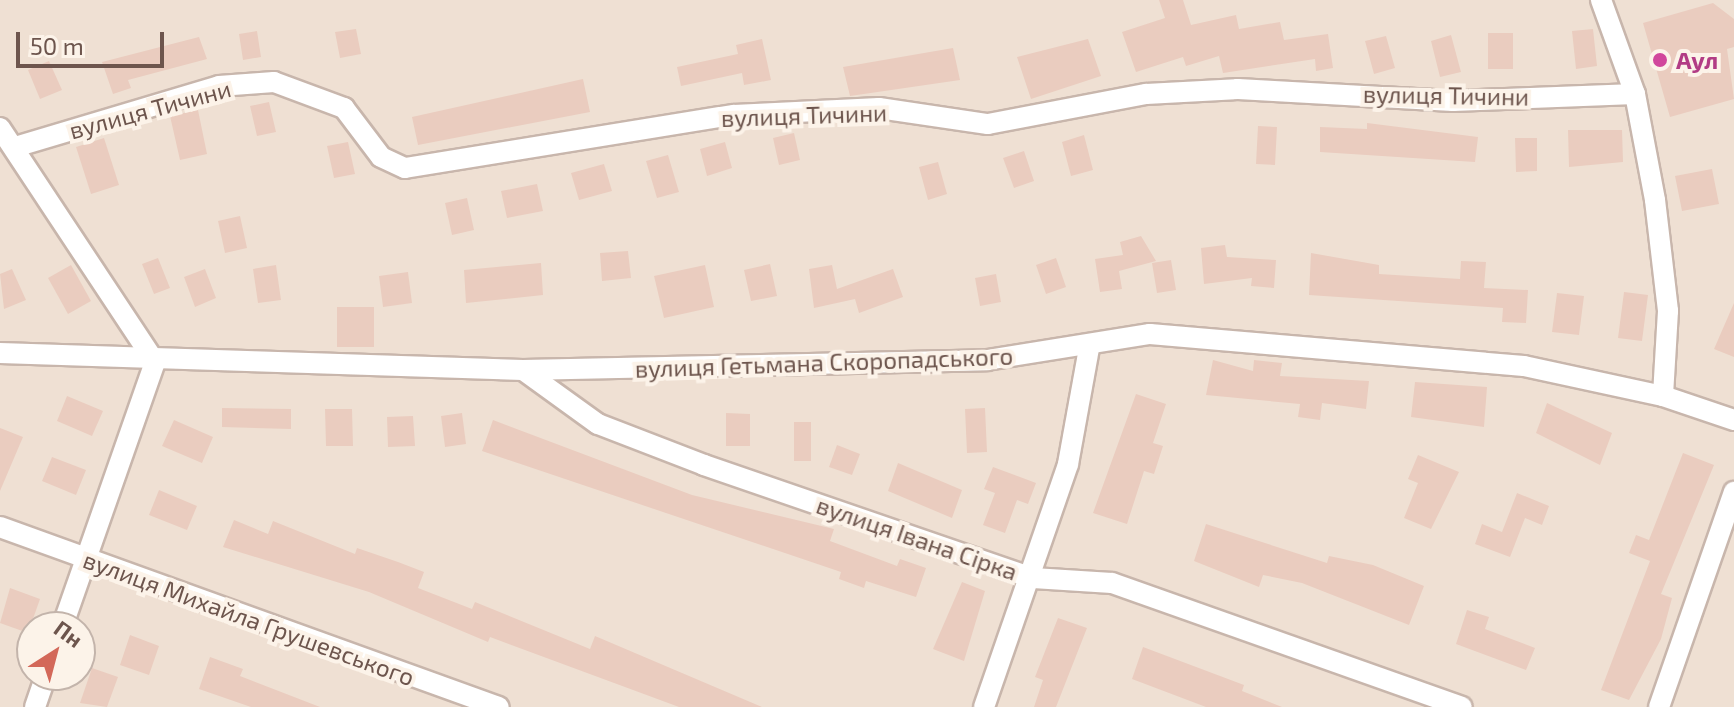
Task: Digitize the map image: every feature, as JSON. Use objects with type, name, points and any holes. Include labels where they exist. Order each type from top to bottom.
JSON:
[{"type":"street","points":[[1601,0],[1635,94],[1668,311],[1663,396]]},
{"type":"street","name":"вулиця Тичини","points":[[15,147],[219,86],[274,82],[344,108],[381,157],[405,168],[734,115],[879,108],[988,124],[1146,94],[1238,89],[1453,101],[1635,94]]},
{"type":"street","points":[[0,128],[155,362],[67,611]]},
{"type":"street","name":"вулиця Гетьмана Скоропадського","points":[[0,353],[155,362],[523,370],[987,360],[1089,348],[1150,334],[1288,341],[1524,366],[1663,396],[1734,420]]},
{"type":"street","points":[[984,707],[1033,578],[1084,402],[1089,348]]},
{"type":"street","name":"вулиця Івана Сірка","points":[[523,370],[598,424],[1033,578],[1112,583],[1462,707]]},
{"type":"street","points":[[1659,707],[1734,492]]},
{"type":"street","name":"вулиця Михайла Грушевського","points":[[0,527],[499,707]]},
{"type":"shaded area","points":[[0,0],[1734,0],[1734,707],[0,707]]},
{"type":"building","points":[[1159,0],[1183,0],[1191,25],[1236,15],[1239,29],[1280,22],[1284,40],[1328,34],[1333,68],[1316,71],[1315,59],[1223,73],[1219,56],[1186,66],[1183,57],[1136,72],[1122,32],[1165,18]]},
{"type":"building","points":[[1713,3],[1734,19],[1734,47],[1727,49],[1734,99],[1670,117],[1643,23]]},
{"type":"building","points":[[356,29],[361,54],[340,58],[335,32]]},
{"type":"building","points":[[1593,29],[1597,66],[1576,69],[1572,31]]},
{"type":"building","points":[[257,31],[261,57],[243,60],[239,34]]},
{"type":"building","points":[[1488,33],[1513,33],[1513,69],[1488,69]]},
{"type":"building","points":[[1451,35],[1461,72],[1440,77],[1431,41]]},
{"type":"building","points":[[1386,36],[1395,68],[1374,74],[1365,41]]},
{"type":"building","points":[[199,37],[207,59],[128,80],[131,88],[113,94],[102,62]]},
{"type":"building","points":[[762,39],[771,80],[744,85],[742,73],[681,86],[677,67],[738,54],[736,45]]},
{"type":"building","points":[[1088,39],[1101,76],[1031,99],[1017,57]]},
{"type":"building","points":[[953,48],[960,80],[850,96],[843,67]]},
{"type":"building","points":[[49,61],[62,90],[40,99],[28,70]]},
{"type":"building","points":[[583,79],[590,112],[418,145],[412,117]]},
{"type":"building","points":[[269,102],[276,132],[257,136],[250,106]]},
{"type":"building","points":[[198,110],[207,154],[180,160],[170,116]]},
{"type":"building","points":[[1367,123],[1478,137],[1475,162],[1320,152],[1320,127],[1367,129]]},
{"type":"building","points":[[1258,126],[1277,127],[1275,165],[1256,164]]},
{"type":"building","points":[[1568,130],[1622,130],[1623,162],[1569,167]]},
{"type":"building","points":[[794,133],[800,160],[779,165],[773,138]]},
{"type":"building","points":[[1084,135],[1093,170],[1071,176],[1062,142]]},
{"type":"building","points":[[104,138],[119,185],[91,194],[76,147]]},
{"type":"building","points":[[1515,138],[1537,138],[1537,171],[1516,172]]},
{"type":"building","points":[[348,142],[355,174],[334,178],[327,146]]},
{"type":"building","points":[[725,142],[732,168],[707,176],[700,149]]},
{"type":"building","points":[[1024,151],[1034,181],[1014,188],[1003,158]]},
{"type":"building","points":[[668,155],[679,192],[657,198],[646,161]]},
{"type":"building","points":[[938,162],[947,194],[928,200],[919,167]]},
{"type":"building","points":[[604,164],[612,191],[579,200],[571,173]]},
{"type":"building","points":[[1712,169],[1719,204],[1682,211],[1675,176]]},
{"type":"building","points":[[537,184],[543,211],[507,218],[501,191]]},
{"type":"building","points":[[467,198],[474,230],[452,235],[445,203]]},
{"type":"building","points":[[240,216],[247,248],[225,253],[218,221]]},
{"type":"building","points":[[1141,236],[1156,261],[1119,271],[1122,289],[1100,292],[1095,259],[1123,255],[1120,242]]},
{"type":"building","points":[[1225,245],[1227,257],[1276,260],[1274,288],[1251,286],[1252,278],[1204,284],[1201,248]]},
{"type":"building","points":[[628,251],[631,278],[602,281],[600,253]]},
{"type":"building","points":[[1311,253],[1379,265],[1379,274],[1460,279],[1461,261],[1486,262],[1484,288],[1528,290],[1526,323],[1502,322],[1503,308],[1309,295]]},
{"type":"building","points":[[158,258],[170,288],[154,294],[142,264]]},
{"type":"building","points":[[1056,258],[1066,287],[1046,294],[1036,265]]},
{"type":"building","points":[[1171,260],[1176,290],[1157,293],[1152,263]]},
{"type":"building","points":[[541,263],[543,295],[466,303],[464,270]]},
{"type":"building","points":[[770,264],[777,296],[751,301],[744,270]]},
{"type":"building","points":[[71,265],[91,301],[68,314],[48,278]]},
{"type":"building","points":[[276,265],[281,300],[258,303],[253,269]]},
{"type":"building","points":[[705,265],[714,307],[664,318],[654,276]]},
{"type":"building","points":[[832,265],[837,289],[893,269],[903,297],[859,313],[855,299],[814,308],[809,269]]},
{"type":"building","points":[[12,269],[26,300],[4,309],[0,274]]},
{"type":"building","points":[[205,269],[216,298],[195,307],[184,277]]},
{"type":"building","points":[[408,272],[412,303],[383,307],[379,276]]},
{"type":"building","points":[[996,274],[1001,302],[980,306],[975,278]]},
{"type":"building","points":[[1624,292],[1648,295],[1642,341],[1618,338]]},
{"type":"building","points":[[1557,293],[1584,296],[1579,335],[1552,332]]},
{"type":"building","points":[[1734,303],[1734,357],[1714,349]]},
{"type":"building","points":[[337,307],[374,307],[374,347],[337,347]]},
{"type":"building","points":[[1213,360],[1253,371],[1254,360],[1282,363],[1280,376],[1369,381],[1366,409],[1322,403],[1320,420],[1298,417],[1300,404],[1206,395]]},
{"type":"building","points":[[1415,382],[1487,387],[1484,427],[1411,417]]},
{"type":"building","points":[[1136,394],[1166,404],[1153,443],[1163,446],[1154,474],[1144,471],[1127,524],[1093,513]]},
{"type":"building","points":[[67,396],[103,411],[92,436],[57,421]]},
{"type":"building","points":[[1547,403],[1612,433],[1600,465],[1536,433]]},
{"type":"building","points":[[222,408],[291,409],[291,429],[222,427]]},
{"type":"building","points":[[985,408],[987,452],[967,453],[965,409]]},
{"type":"building","points":[[325,409],[352,409],[353,446],[326,446]]},
{"type":"building","points":[[462,413],[466,444],[445,447],[441,416]]},
{"type":"building","points":[[726,413],[750,414],[750,446],[726,446]]},
{"type":"building","points":[[413,416],[415,446],[388,447],[387,417]]},
{"type":"building","points":[[174,420],[213,437],[202,463],[162,446]]},
{"type":"building","points":[[493,420],[692,495],[834,529],[830,541],[897,566],[900,559],[926,568],[916,597],[866,581],[864,588],[839,579],[841,572],[482,451]]},
{"type":"building","points":[[794,422],[811,422],[811,461],[794,461]]},
{"type":"building","points":[[0,428],[23,437],[0,491]]},
{"type":"building","points":[[837,445],[860,454],[852,475],[829,467]]},
{"type":"building","points":[[1683,453],[1714,465],[1661,594],[1672,598],[1661,639],[1629,700],[1601,690],[1650,561],[1629,553],[1636,535],[1649,540]]},
{"type":"building","points":[[1418,455],[1459,472],[1431,529],[1404,518],[1418,483],[1408,479]]},
{"type":"building","points":[[52,457],[86,470],[76,495],[42,481]]},
{"type":"building","points":[[898,463],[962,490],[952,518],[888,491]]},
{"type":"building","points":[[993,467],[1036,483],[1028,504],[1017,500],[1005,533],[983,525],[995,493],[984,489]]},
{"type":"building","points":[[159,490],[197,506],[187,530],[149,515]]},
{"type":"building","points":[[1517,493],[1549,506],[1542,525],[1525,518],[1510,557],[1475,544],[1482,524],[1502,532]]},
{"type":"building","points":[[234,520],[268,534],[273,521],[355,554],[357,548],[398,562],[424,572],[418,588],[472,609],[475,602],[590,649],[595,636],[762,707],[679,707],[490,637],[488,642],[369,592],[223,547]]},
{"type":"building","points":[[1206,524],[1327,563],[1329,556],[1373,565],[1424,586],[1409,625],[1302,583],[1263,575],[1259,587],[1194,561]]},
{"type":"building","points":[[962,582],[985,591],[964,661],[933,649]]},
{"type":"building","points":[[10,588],[40,599],[36,611],[16,611],[16,629],[0,623]]},
{"type":"building","points":[[1467,610],[1489,617],[1485,629],[1535,648],[1526,670],[1456,644]]},
{"type":"building","points":[[1058,618],[1087,628],[1056,707],[1034,707],[1043,680],[1035,677]]},
{"type":"building","points":[[130,635],[159,646],[149,675],[120,665]]},
{"type":"building","points":[[1143,647],[1244,685],[1242,691],[1282,707],[1206,707],[1132,679]]},
{"type":"building","points":[[210,657],[243,669],[240,676],[320,707],[251,707],[199,689]]},
{"type":"building","points":[[96,669],[118,677],[107,707],[80,703],[84,691],[96,691]]},
{"type":"place","name":"Аул","points":[[1660,60]]}]
